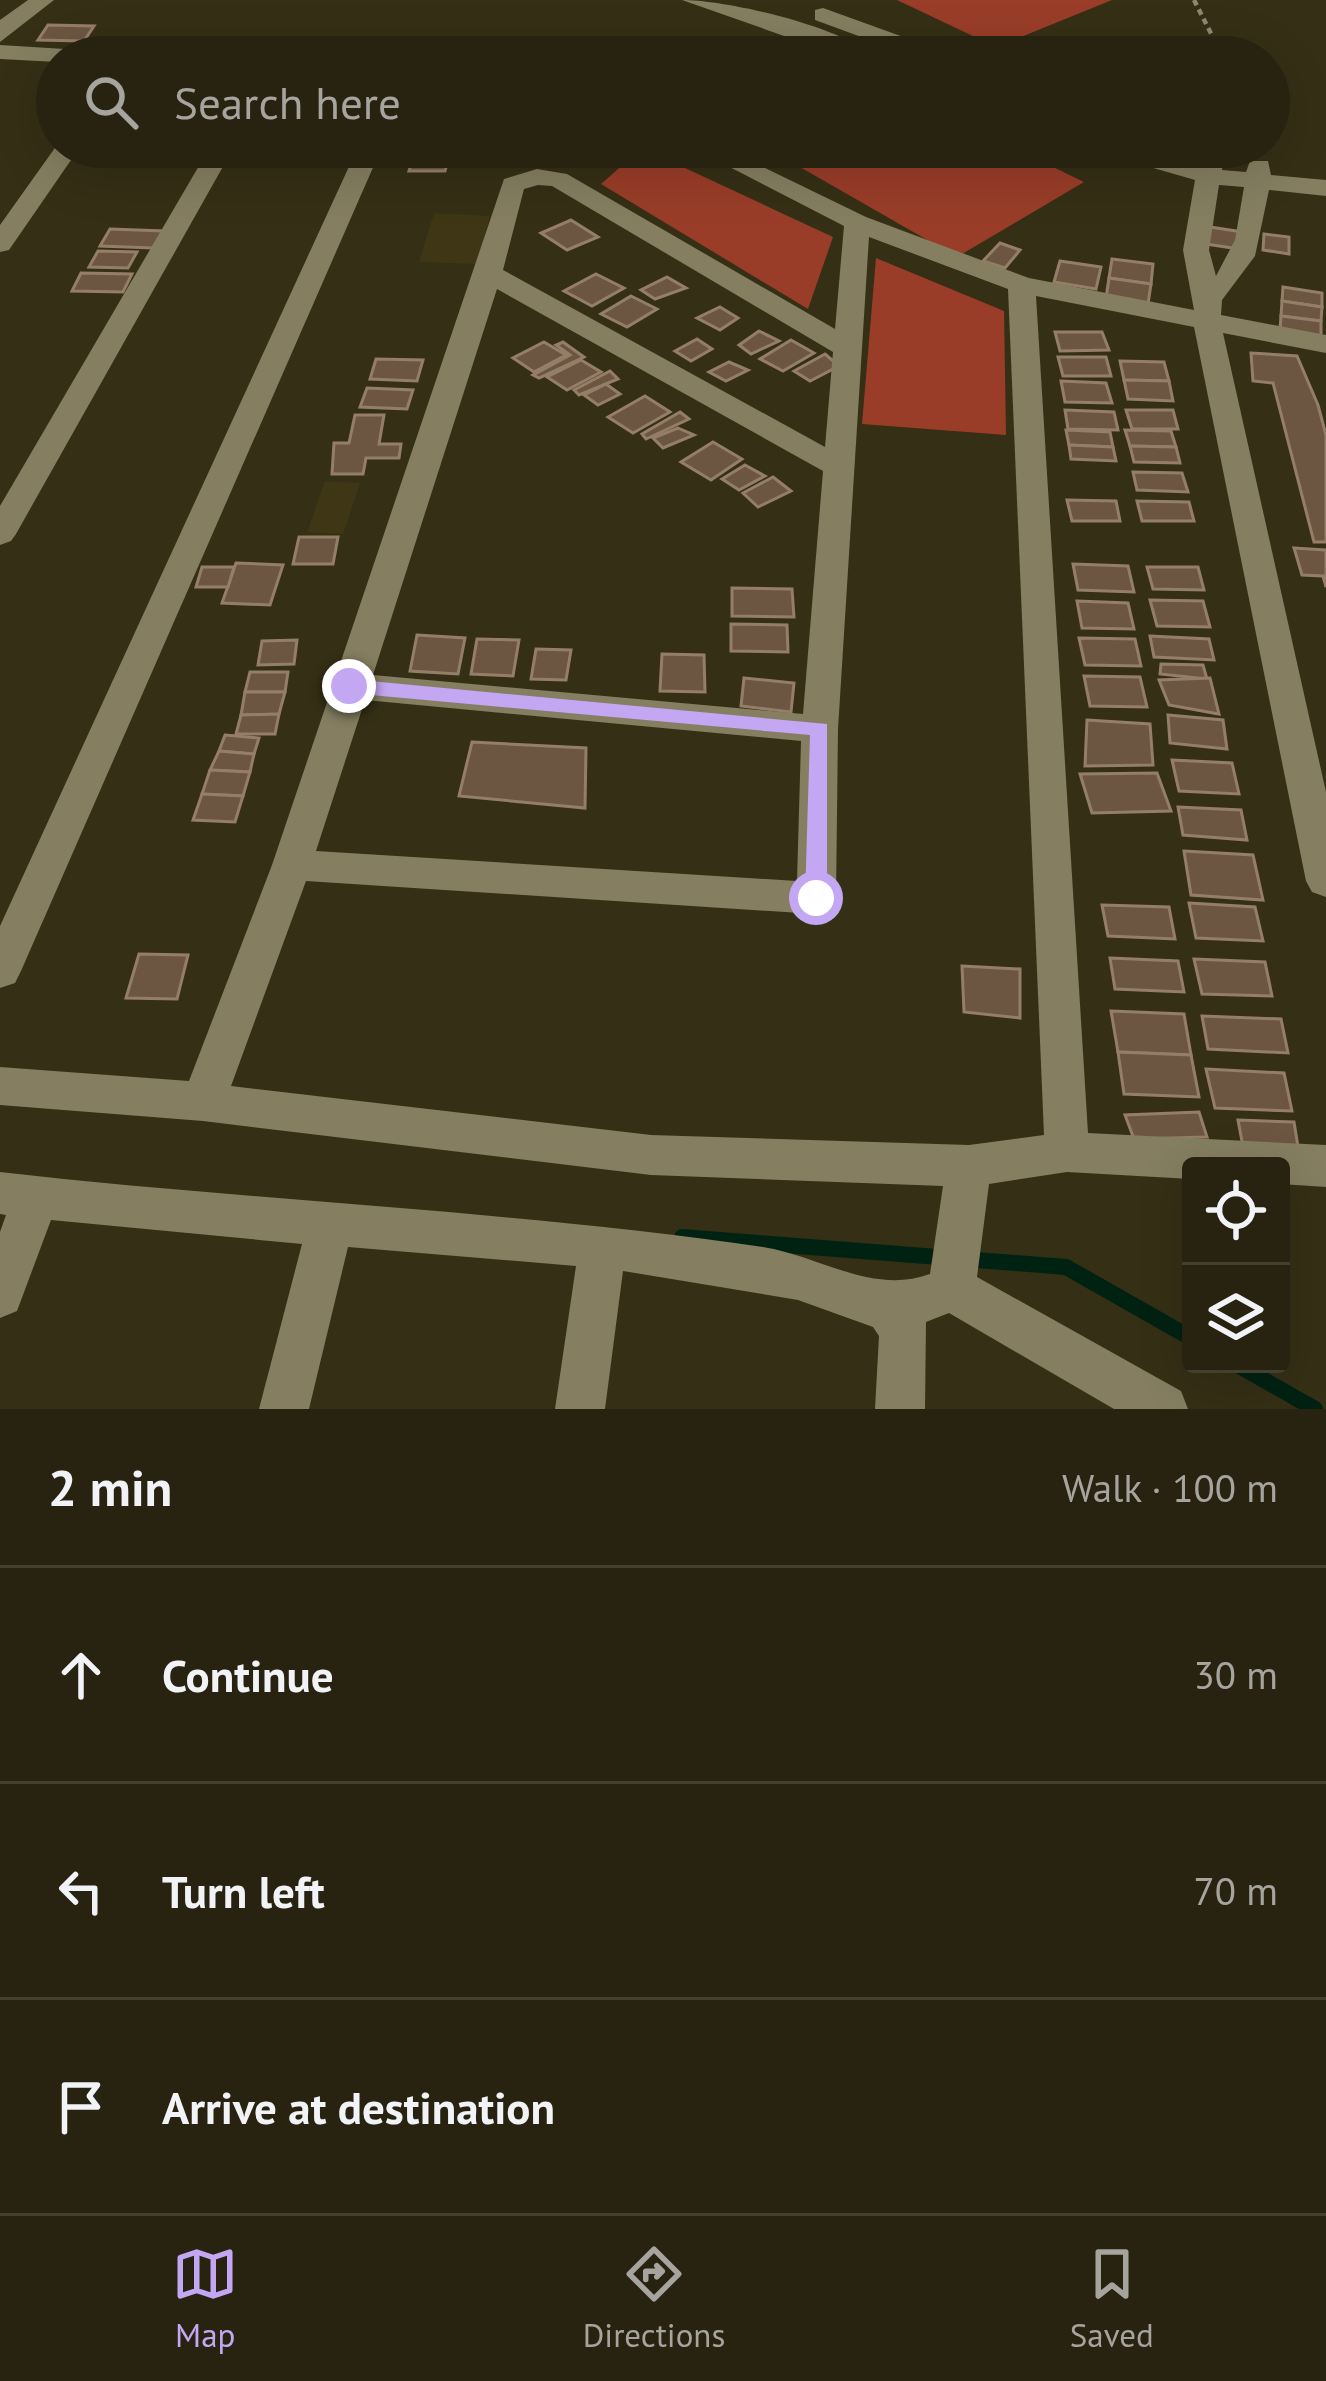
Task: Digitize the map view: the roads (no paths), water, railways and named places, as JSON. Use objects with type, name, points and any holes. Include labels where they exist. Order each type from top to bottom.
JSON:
[{"type":"street","points":[[8,19],[43,0]]},
{"type":"street","points":[[693,0],[811,36]]},
{"type":"street","points":[[778,0],[879,36]]},
{"type":"street","points":[[0,52],[36,54]]},
{"type":"street","points":[[1258,175],[1326,166]]},
{"type":"street","points":[[0,244],[53,168]]},
{"type":"street","points":[[0,534],[210,168]]},
{"type":"street","points":[[0,971],[361,168]]},
{"type":"street","points":[[746,168],[857,223],[1022,285],[1208,311],[1326,344]]},
{"type":"street","points":[[1209,168],[1196,250],[1326,881]]},
{"type":"street","points":[[1215,168],[1326,188]]},
{"type":"street","points":[[1208,311],[1246,254],[1258,175]]},
{"type":"street","points":[[203,1102],[292,865],[489,273],[514,184],[549,177],[849,349]]},
{"type":"street","points":[[292,865],[816,898],[820,729],[857,223]]},
{"type":"street","points":[[489,273],[837,466]]},
{"type":"street","points":[[1022,285],[1067,1152]]},
{"type":"street","points":[[349,686],[820,729]]},
{"type":"street","points":[[0,1087],[203,1102],[651,1155],[968,1166],[1067,1152],[1326,1166]]},
{"type":"street","points":[[952,1289],[968,1166]]},
{"type":"street","points":[[0,1295],[18,1196],[329,1228],[603,1246],[806,1277],[842,1295],[889,1309],[927,1301],[952,1289]]},
{"type":"street","points":[[284,1409],[329,1228]]},
{"type":"street","points":[[580,1409],[603,1246]]},
{"type":"street","points":[[952,1289],[1163,1409]]},
{"type":"street","points":[[889,1309],[904,1329],[900,1409]]},
{"type":"waterway","points":[[682,1237],[1066,1267],[1182,1333]]},
{"type":"waterway","points":[[1252,1373],[1315,1409]]}]
